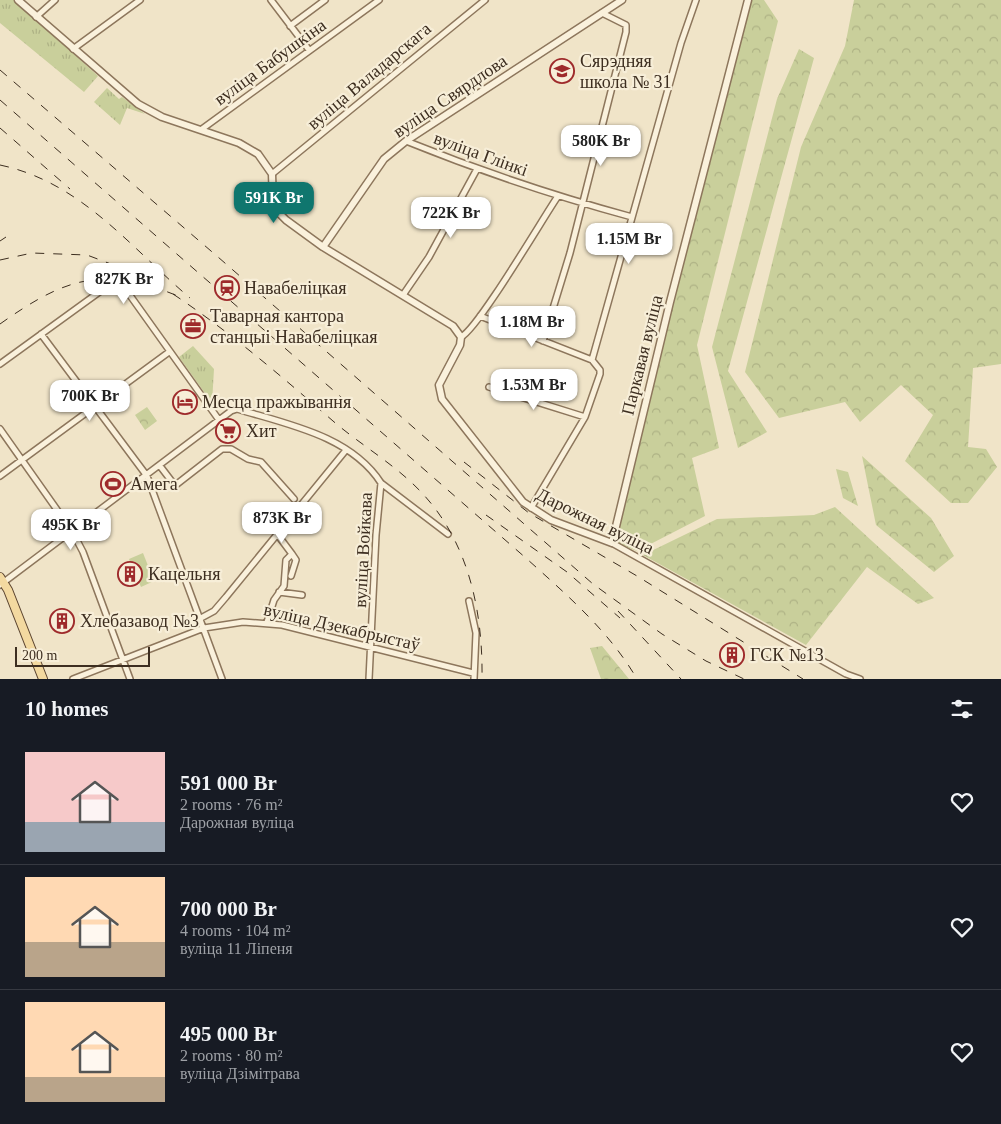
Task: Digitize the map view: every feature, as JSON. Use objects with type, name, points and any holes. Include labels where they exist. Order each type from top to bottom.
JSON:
[{"type":"main road","points":[[1,581],[43,679]]},
{"type":"street","points":[[18,0],[138,104],[162,117],[202,129],[246,147],[258,154],[272,174],[276,210],[286,220],[323,247],[453,326],[461,337],[466,335],[480,316],[558,196]]},
{"type":"street","points":[[36,16],[56,0]]},
{"type":"street","points":[[73,49],[140,0]]},
{"type":"street","points":[[271,0],[309,50]]},
{"type":"street","points":[[290,26],[325,0]]},
{"type":"street","name":"вуліца Бабушкіна","points":[[202,129],[379,0]]},
{"type":"street","name":"вуліца Валадарскага","points":[[272,174],[484,0]]},
{"type":"street","name":"вуліца Свярдлова","points":[[323,247],[384,159],[406,141],[622,0]]},
{"type":"street","points":[[592,360],[681,43],[696,0]]},
{"type":"street","name":"Паркавая вуліца","points":[[612,543],[670,302],[748,0]]},
{"type":"street","points":[[543,341],[570,253],[626,28],[626,25],[602,13]]},
{"type":"street","name":"вуліца Глінкі","points":[[406,141],[477,169],[558,196],[632,217]]},
{"type":"street","points":[[403,295],[429,257],[477,169]]},
{"type":"street","points":[[0,364],[108,285],[116,283],[124,287],[219,420]]},
{"type":"street","points":[[480,316],[592,360],[600,370],[585,417],[531,508]]},
{"type":"street","points":[[41,334],[96,405],[147,476],[222,679]]},
{"type":"street","name":"Дарожная вуліца","points":[[461,337],[460,345],[439,385],[442,398],[513,491],[531,508],[551,520],[612,543],[846,674],[860,679]]},
{"type":"street","points":[[0,476],[169,352]]},
{"type":"street","points":[[489,387],[585,417]]},
{"type":"street","points":[[1,581],[147,476],[219,420],[238,409],[318,434],[346,450],[373,471],[381,483],[448,534]]},
{"type":"street","points":[[0,428],[72,531],[83,552],[130,679]]},
{"type":"street","points":[[160,466],[175,484],[222,449],[231,449],[248,459],[261,462],[294,499]]},
{"type":"street","points":[[201,618],[214,611],[346,450]]},
{"type":"street","name":"вуліца Войкава","points":[[369,679],[376,535],[381,483]]},
{"type":"street","points":[[277,534],[280,542],[296,560],[291,576]]},
{"type":"street","points":[[268,622],[274,600],[284,586],[286,560],[292,554]]},
{"type":"street","points":[[279,592],[302,595]]},
{"type":"street","points":[[469,601],[476,633],[474,679]]},
{"type":"street","name":"вуліца Дзекабрыстаў","points":[[73,679],[204,628],[243,622],[268,622],[372,646],[473,673]]},
{"type":"green space","points":[[0,0],[14,0],[98,76],[84,92],[0,23]]},
{"type":"green space","points":[[752,0],[764,0],[778,21],[697,345],[719,448],[692,458],[705,516],[637,551],[615,542],[681,267]]},
{"type":"green space","points":[[854,0],[1001,0],[1001,364],[973,368],[968,447],[986,449],[997,467],[968,503],[951,503],[905,461],[933,415],[901,385],[860,422],[845,402],[779,418],[745,372],[801,147],[845,46]]},
{"type":"green space","points":[[799,49],[814,58],[728,371],[767,432],[738,448],[712,347],[777,99]]},
{"type":"green space","points":[[107,88],[119,99],[122,97],[145,114],[127,108],[120,125],[94,102]]},
{"type":"green space","points":[[193,346],[214,369],[212,403],[179,357]]},
{"type":"green space","points":[[147,407],[157,421],[145,430],[135,415]]},
{"type":"green space","points":[[862,456],[931,518],[954,556],[934,572],[876,525]]},
{"type":"green space","points":[[836,469],[848,472],[858,506],[843,498]]},
{"type":"green space","points":[[835,507],[934,598],[918,604],[867,567],[806,645],[643,555],[717,519],[814,515]]},
{"type":"green space","points":[[143,553],[154,581],[141,587],[129,559]]},
{"type":"green space","points":[[602,646],[629,679],[601,679],[590,648]]},
{"type":"railway","points":[[0,70],[593,584],[662,634],[706,661],[744,679]]},
{"type":"railway","points":[[0,100],[558,587],[614,645],[637,679]]},
{"type":"railway","points":[[0,128],[70,189]]},
{"type":"railway","points":[[0,165],[29,174],[55,186],[80,201],[125,238],[190,298]]},
{"type":"railway","points":[[0,241],[6,237]]},
{"type":"railway","points":[[0,260],[32,253],[87,255],[148,278]]},
{"type":"railway","points":[[0,324],[45,296],[85,281],[105,279],[127,281],[151,286],[178,296]]},
{"type":"railway","points":[[173,294],[235,339],[344,430],[401,473],[422,493],[438,513],[451,534],[462,556],[470,580],[480,629],[482,679]]},
{"type":"railway","points":[[464,462],[529,513],[637,576],[803,679]]},
{"type":"railway","points":[[486,515],[567,572],[620,618]]},
{"type":"railway","points":[[618,611],[681,679]]},
{"type":"place","name":"Сярэдняя школа № 31","points":[[562,71]]},
{"type":"place","name":"Навабеліцкая","points":[[227,288]]},
{"type":"place","name":"Таварная кантора станцыі Навабеліцкая","points":[[193,326]]},
{"type":"place","name":"Месца пражывання","points":[[185,402]]},
{"type":"place","name":"Хит","points":[[228,431]]},
{"type":"place","name":"Амега","points":[[113,484]]},
{"type":"place","name":"Кацельня","points":[[130,574]]},
{"type":"place","name":"Хлебазавод №3","points":[[62,621]]},
{"type":"place","name":"ГСК №13","points":[[732,655]]}]
